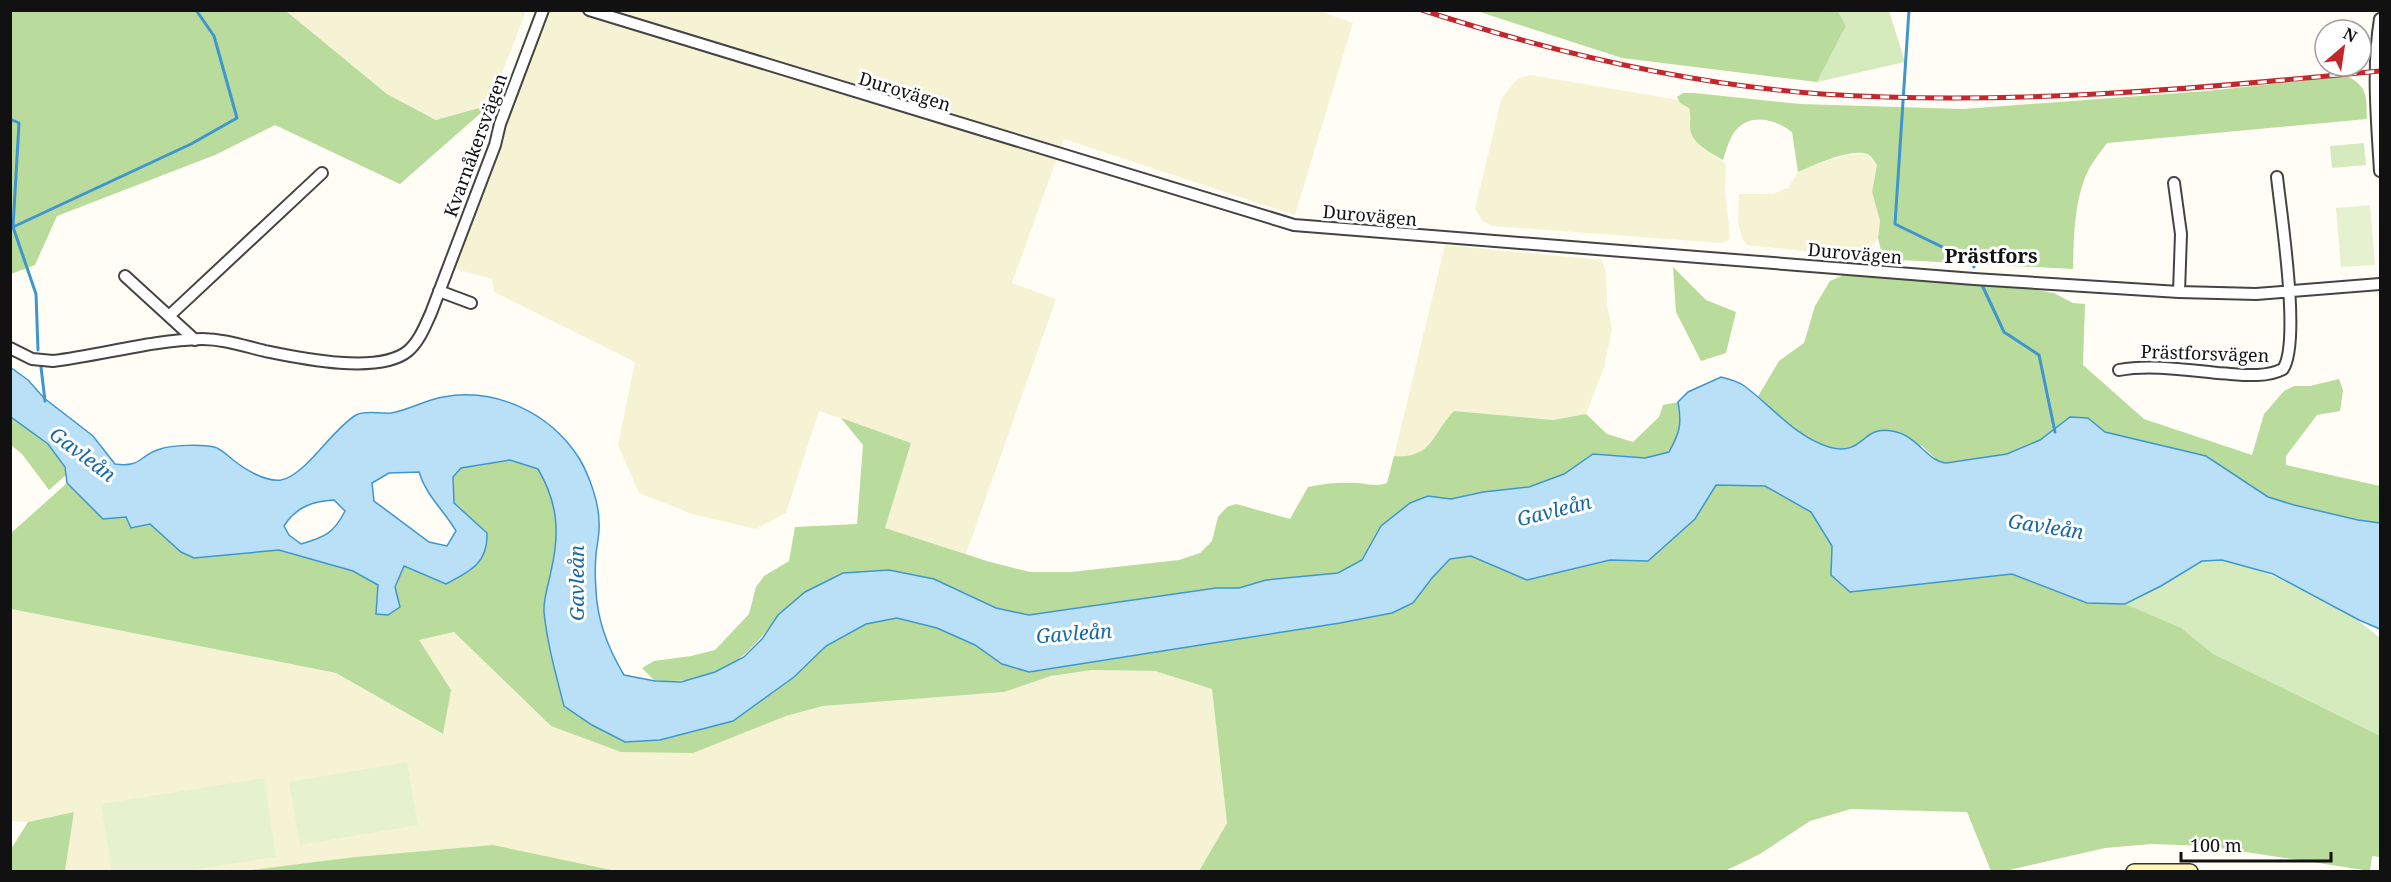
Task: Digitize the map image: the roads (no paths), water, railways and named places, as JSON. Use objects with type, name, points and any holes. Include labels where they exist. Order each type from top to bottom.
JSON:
[{"type":"main road","points":[[2134,872],[2190,872]]},
{"type":"street","name":"Kvarnåkersvägen","points":[[10,348],[33,359],[53,361],[195,340],[221,340],[292,356],[342,363],[373,363],[396,359],[409,351],[422,334],[439,291],[495,145],[500,124],[543,10]]},
{"type":"street","name":"Durovägen","points":[[589,10],[1294,225],[1974,279],[2179,292],[2232,294],[2288,292],[2380,284]]},
{"type":"street","points":[[2380,19],[2376,79],[2380,171]]},
{"type":"street","points":[[169,316],[322,173]]},
{"type":"street","points":[[2277,177],[2288,292]]},
{"type":"street","points":[[2174,183],[2181,234],[2179,292]]},
{"type":"street","points":[[125,276],[195,340]]},
{"type":"street","points":[[439,291],[471,303]]},
{"type":"street","name":"Prästforsvägen","points":[[2120,370],[2139,368],[2239,375],[2276,373],[2286,365],[2289,353],[2288,292]]},
{"type":"water","name":"Gavleån","points":[[10,367],[28,380],[44,398],[93,436],[115,464],[136,463],[153,452],[165,448],[187,445],[208,446],[219,449],[255,474],[268,479],[281,480],[299,470],[356,415],[368,412],[391,413],[436,398],[463,395],[502,400],[520,407],[553,428],[567,442],[583,465],[593,489],[599,514],[595,581],[599,612],[605,634],[624,675],[655,681],[681,682],[715,672],[744,657],[762,639],[778,615],[805,592],[843,573],[889,570],[934,579],[996,608],[1029,615],[1216,588],[1239,588],[1266,580],[1338,573],[1362,560],[1381,526],[1410,503],[1428,496],[1451,499],[1483,492],[1529,487],[1564,474],[1593,454],[1645,458],[1669,452],[1679,428],[1678,402],[1688,392],[1721,377],[1743,385],[1805,436],[1829,447],[1840,449],[1856,445],[1874,432],[1892,431],[1909,437],[1933,458],[1946,463],[2007,454],[2040,440],[2070,417],[2088,418],[2105,432],[2206,456],[2268,497],[2358,520],[2380,523],[2380,629],[2273,574],[2222,560],[2202,561],[2161,586],[2125,604],[2087,603],[2012,574],[1850,592],[1831,575],[1832,546],[1811,512],[1765,486],[1716,485],[1695,519],[1648,561],[1610,560],[1527,580],[1471,556],[1450,559],[1413,603],[1392,613],[1340,623],[1029,672],[1002,664],[975,645],[937,628],[897,618],[866,624],[826,646],[794,677],[733,721],[660,740],[625,742],[592,725],[564,706],[544,612],[556,544],[555,518],[550,494],[538,469],[510,460],[461,468],[453,477],[454,503],[487,533],[485,552],[481,559],[463,575],[446,584],[404,566],[395,587],[400,607],[388,615],[376,614],[378,585],[353,571],[279,550],[194,558],[181,552],[150,524],[131,528],[126,517],[103,519],[67,483],[65,467],[48,444],[11,417]],"holes":[[[419,472],[431,496],[456,531],[447,546],[429,542],[374,501],[372,483],[389,473]],[[334,500],[345,511],[328,533],[301,544],[289,535],[284,526],[294,514],[306,506]]]},
{"type":"waterway","points":[[13,227],[191,144],[237,118],[214,36],[196,10]]},
{"type":"waterway","points":[[1909,10],[1895,224],[1971,261],[1974,267]]},
{"type":"waterway","points":[[10,119],[19,123],[13,227],[36,294],[38,350]]},
{"type":"waterway","points":[[1982,285],[2004,332],[2039,355],[2055,432]]},
{"type":"waterway","points":[[41,367],[45,401]]},
{"type":"railway","points":[[1422,10],[1520,39],[1619,64],[1720,83],[1822,94],[1892,97],[2032,97],[2241,84],[2380,71]]},
{"type":"district","name":"Prästfors","points":[[1991,255]]}]
